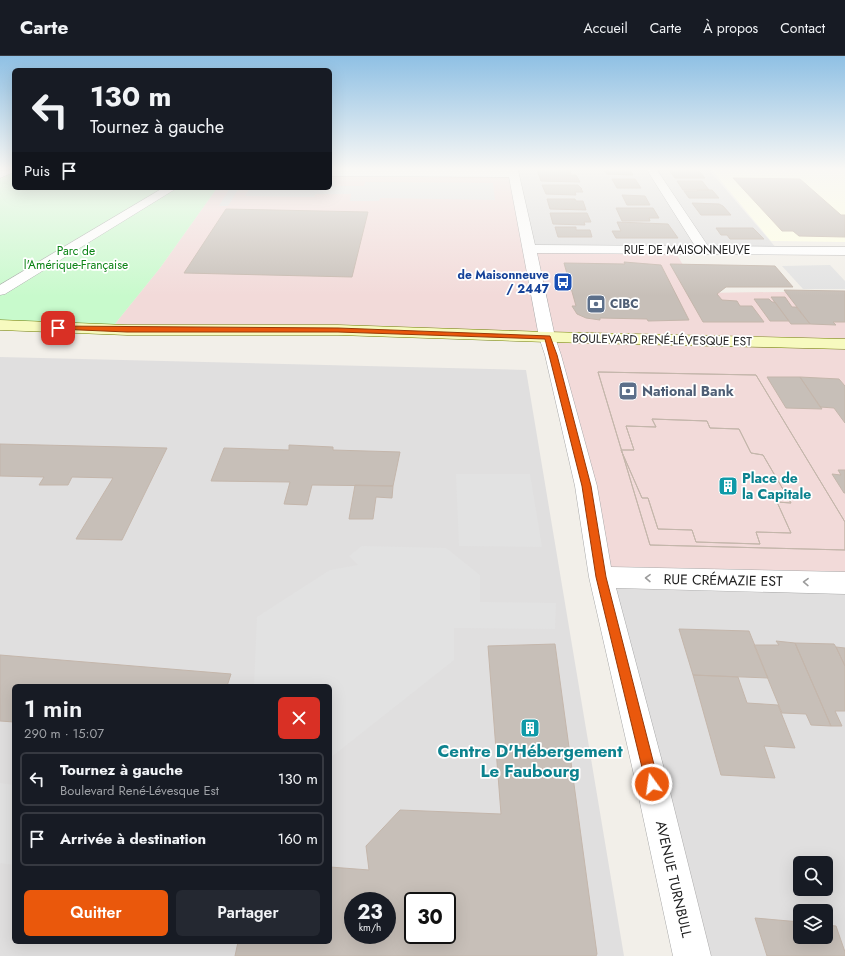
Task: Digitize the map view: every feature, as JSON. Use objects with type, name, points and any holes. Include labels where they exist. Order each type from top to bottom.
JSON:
[{"type":"main road","name":"BOULEVARD RENÉ-LÉVESQUE EST","points":[[0,325],[116,330],[338,330],[547,337],[845,344]]},
{"type":"street","points":[[0,291],[131,212]]},
{"type":"street","name":"AVENUE TURNBULL","points":[[521,212],[547,337],[553,355],[586,486],[601,577],[652,784],[692,956]]},
{"type":"street","points":[[679,212],[704,250]]},
{"type":"street","name":"RUE DE MAISONNEUVE","points":[[529,248],[845,251]]},
{"type":"street","name":"RUE CRÉMAZIE EST","points":[[601,577],[845,583]]},
{"type":"shaded area","points":[[200,212],[522,212],[529,248],[674,250],[700,293],[845,291],[845,583],[601,577],[547,337],[110,330],[160,268]]},
{"type":"shaded area","points":[[522,212],[745,212],[778,250],[529,249]]},
{"type":"shaded area","points":[[747,212],[845,212],[845,242],[771,241]]},
{"type":"shaded area","points":[[830,265],[845,281],[845,289],[803,289],[782,266]]},
{"type":"shaded area","points":[[0,357],[526,370],[624,956],[0,956]]},
{"type":"shaded area","points":[[456,474],[530,474],[542,547],[459,546]]},
{"type":"shaded area","points":[[362,546],[446,548],[480,575],[480,602],[556,603],[555,629],[454,628],[454,660],[332,756],[332,684],[254,684],[257,617],[330,570],[358,565],[349,556]]},
{"type":"shaded area","points":[[601,577],[845,583],[845,956],[692,956]]},
{"type":"shaded area","points":[[0,783],[12,785],[12,865],[0,863]]},
{"type":"green space","name":"Parc de l'Amérique-Française","points":[[0,212],[200,212],[160,268],[110,330],[0,325]]},
{"type":"building","points":[[224,212],[368,212],[352,277],[184,273]]},
{"type":"building","points":[[618,212],[655,212],[659,218],[649,218],[650,221],[622,221]]},
{"type":"building","points":[[699,212],[728,212],[731,215],[701,215]]},
{"type":"building","points":[[764,212],[838,212],[841,215],[845,215],[845,237],[799,236],[793,231],[782,231]]},
{"type":"building","points":[[550,213],[587,213],[591,222],[584,222],[585,225],[553,224]]},
{"type":"building","points":[[617,222],[668,224],[678,238],[616,238],[612,231],[621,231]]},
{"type":"building","points":[[555,227],[576,227],[576,230],[590,230],[592,237],[558,237]]},
{"type":"building","points":[[716,228],[753,228],[764,239],[730,239],[727,235],[721,235]]},
{"type":"building","points":[[624,262],[661,265],[689,320],[648,321],[647,319],[600,318],[600,320],[586,318],[577,314],[572,306],[576,306],[564,263],[625,264]]},
{"type":"building","points":[[670,264],[775,266],[793,287],[726,287],[717,294],[722,300],[737,301],[740,306],[752,306],[764,322],[703,322]]},
{"type":"building","points":[[784,290],[845,291],[845,322],[833,322],[836,325],[810,324]]},
{"type":"building","points":[[771,297],[785,297],[792,307],[796,307],[810,324],[791,324]]},
{"type":"building","points":[[754,299],[769,299],[772,302],[775,302],[789,321],[770,321]]},
{"type":"building","points":[[598,372],[756,375],[845,522],[845,550],[650,545],[622,453],[642,498],[648,498],[658,529],[692,530],[696,542],[760,544],[756,532],[791,533],[777,502],[791,503],[763,455],[751,453],[739,429],[710,428],[707,421],[652,419],[656,427],[626,426],[634,450],[621,450]]},
{"type":"building","name":"Place de la Capitale","points":[[598,372],[756,375],[845,522],[845,550],[650,545]]},
{"type":"building","points":[[767,377],[800,377],[822,409],[786,408]]},
{"type":"building","points":[[800,377],[839,379],[845,386],[845,423],[834,408],[820,407]]},
{"type":"building","points":[[652,419],[707,421],[710,428],[739,429],[751,453],[763,455],[791,503],[777,502],[791,533],[756,532],[760,544],[696,542],[692,530],[658,529],[648,498],[642,498],[621,450],[634,450],[626,426],[656,427]]},
{"type":"building","points":[[0,444],[167,448],[122,540],[76,539],[113,478],[72,477],[68,485],[39,485],[44,477],[0,476]]},
{"type":"building","points":[[289,445],[333,447],[333,450],[400,452],[393,486],[312,485],[307,505],[284,504],[290,482],[211,481],[224,448],[289,450]]},
{"type":"building","points":[[838,470],[845,470],[845,493],[832,474],[841,475]]},
{"type":"building","points":[[355,485],[393,486],[392,498],[376,497],[373,519],[349,519]]},
{"type":"building","points":[[679,629],[749,631],[768,678],[693,675]]},
{"type":"building","points":[[776,641],[795,643],[831,726],[811,725],[806,714],[782,713],[754,645],[779,645]]},
{"type":"building","points":[[795,643],[834,644],[836,647],[845,666],[845,711],[835,711],[842,726],[831,726]]},
{"type":"building","name":"Centre D'Hébergement Le Faubourg","points":[[555,644],[597,954],[596,956],[235,956],[238,944],[332,944],[332,867],[369,870],[366,846],[400,810],[501,814],[488,646]]},
{"type":"building","points":[[836,647],[845,648],[845,666]]},
{"type":"building","points":[[0,655],[231,674],[228,684],[12,684],[12,722],[0,721]]},
{"type":"building","points":[[693,675],[738,677],[747,703],[778,705],[795,748],[764,746],[775,778],[721,775]]},
{"type":"building","points":[[755,918],[793,921],[793,944],[833,944],[833,926],[836,926],[845,952],[845,956],[767,956]]},
{"type":"place","name":"de Maisonneuve / 2447","points":[[563,282]]},
{"type":"place","name":"CIBC","points":[[596,304]]},
{"type":"place","name":"National Bank","points":[[628,391]]},
{"type":"place","name":"Place de la Capitale","points":[[728,486]]},
{"type":"place","name":"Centre D'Hébergement Le Faubourg","points":[[530,728]]},
{"type":"route","points":[[58,328],[110,330],[338,330],[547,337],[553,355],[586,486],[601,577],[652,784]]}]
